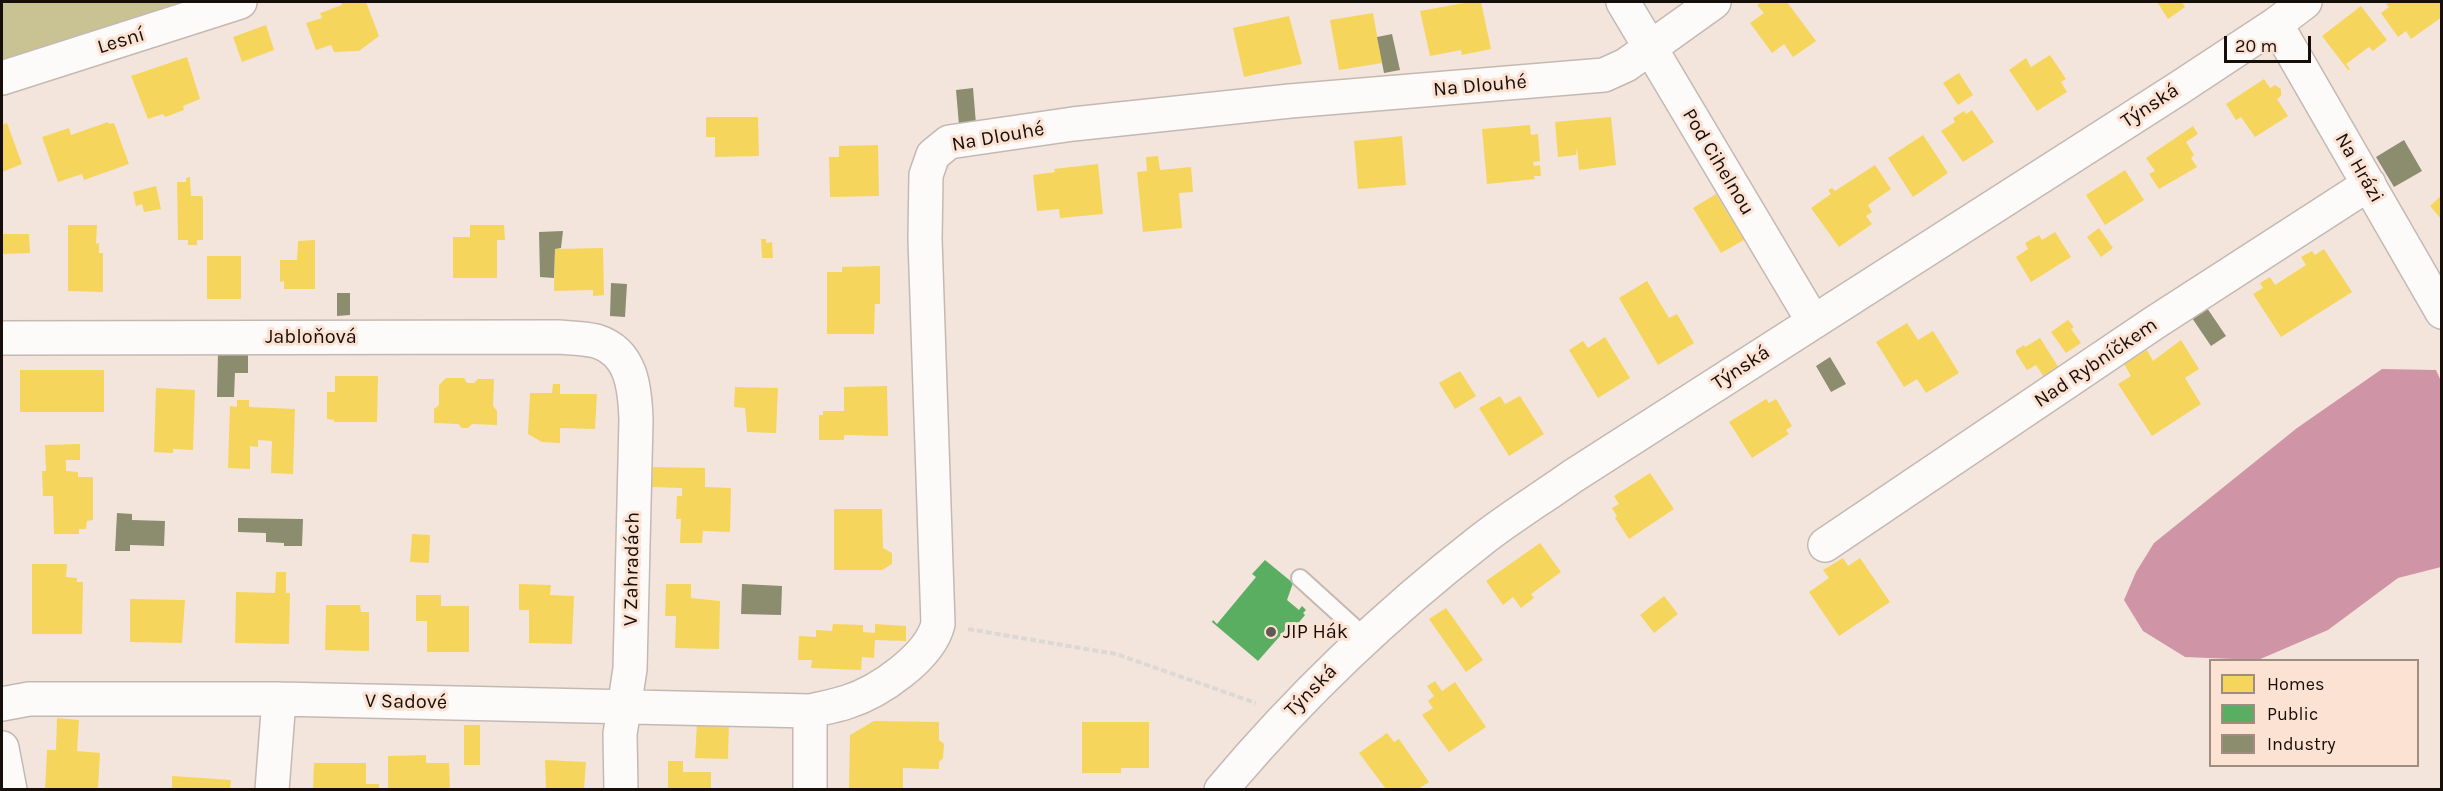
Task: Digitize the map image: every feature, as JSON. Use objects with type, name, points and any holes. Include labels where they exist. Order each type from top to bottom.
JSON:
[{"type":"street","name":"Lesní","points":[[2,78],[240,2]]},
{"type":"street","name":"Pod Cihelnou","points":[[1623,2],[1813,321]]},
{"type":"street","name":"Na Dlouhé","points":[[810,711],[848,702],[876,690],[922,654],[936,633],[938,624],[925,238],[926,175],[933,155],[949,142],[1073,124],[1290,101],[1604,75],[1626,65],[1714,2]]},
{"type":"street","name":"Týnská","points":[[1221,789],[1288,714],[1365,637],[1481,540],[1573,477],[1813,321],[2276,24],[2305,2]]},
{"type":"street","name":"Na Hrázi","points":[[2276,24],[2440,302]]},
{"type":"street","name":"Nad Rybníčkem","points":[[1826,545],[2154,323],[2369,184]]},
{"type":"street","name":"Jabloňová","points":[[2,338],[558,337],[596,341],[618,353]]},
{"type":"street","name":"V Zahradách","points":[[618,353],[630,372],[635,392],[636,420],[630,669],[620,734],[621,789]]},
{"type":"street","name":"V Sadové","points":[[2,704],[29,699],[279,699],[810,711]]},
{"type":"street","points":[[272,789],[279,699]]},
{"type":"street","points":[[810,711],[810,789]]},
{"type":"street","points":[[2,747],[10,789]]},
{"type":"lane","points":[[1300,578],[1365,637]]},
{"type":"path","points":[[938,624],[1116,654],[1258,704]]},
{"type":"shaded area","points":[[2,2],[191,2],[2,68]]},
{"type":"shaded area","points":[[2382,369],[2436,370],[2441,381],[2441,567],[2398,578],[2328,630],[2260,659],[2185,657],[2143,631],[2124,600],[2136,572],[2154,543],[2297,428]]},
{"type":"building: Homes","points":[[341,2],[366,2],[379,36],[359,51],[334,52],[331,45],[316,50],[306,23],[322,18],[320,13],[342,5]]},
{"type":"building: Homes","points":[[1481,2],[1491,49],[1462,55],[1461,50],[1430,56],[1420,11]]},
{"type":"building: Homes","points":[[1762,2],[1787,2],[1816,41],[1793,57],[1784,44],[1772,53],[1750,23],[1764,13],[1757,5]]},
{"type":"building: Homes","points":[[2157,2],[2182,2],[2185,7],[2168,19]]},
{"type":"building: Homes","points":[[2389,2],[2442,2],[2442,17],[2411,39],[2406,31],[2398,37],[2381,13],[2389,7],[2386,4]]},
{"type":"building: Homes","points":[[2361,6],[2387,40],[2373,51],[2369,47],[2346,64],[2350,69],[2348,70],[2322,36]]},
{"type":"building: Homes","points":[[1373,13],[1382,63],[1339,70],[1330,20]]},
{"type":"building: Homes","points":[[1289,16],[1302,64],[1244,77],[1233,28]]},
{"type":"building: Homes","points":[[266,25],[274,50],[242,62],[233,37]]},
{"type":"building: Homes","points":[[2050,55],[2066,79],[2061,82],[2067,92],[2037,111],[2009,70],[2026,58],[2031,67]]},
{"type":"building: Homes","points":[[187,57],[200,99],[183,106],[184,110],[165,117],[163,114],[148,119],[131,76]]},
{"type":"building: Homes","points":[[1959,73],[1973,95],[1958,105],[1943,83]]},
{"type":"building: Homes","points":[[2264,79],[2270,88],[2275,85],[2281,89],[2281,96],[2277,99],[2288,116],[2255,137],[2241,117],[2236,120],[2226,104]]},
{"type":"building: Homes","points":[[1972,110],[1994,142],[1963,162],[1941,131],[1955,122],[1953,118],[1964,111],[1966,114]]},
{"type":"building: Homes","points":[[706,117],[758,117],[759,156],[715,157],[715,137],[706,137]]},
{"type":"building: Homes","points":[[1611,117],[1616,165],[1579,170],[1577,148],[1576,155],[1558,157],[1555,122]]},
{"type":"building: Homes","points":[[108,122],[109,124],[114,123],[129,164],[84,180],[82,174],[58,182],[42,137],[69,128],[71,135]]},
{"type":"building: Homes","points":[[7,123],[22,164],[2,172],[2,125]]},
{"type":"building: Homes","points":[[1530,125],[1531,135],[1538,134],[1540,161],[1533,162],[1534,166],[1540,165],[1541,176],[1534,176],[1535,179],[1487,184],[1482,129]]},
{"type":"building: Homes","points":[[2193,126],[2198,134],[2186,142],[2194,155],[2191,158],[2197,167],[2159,189],[2149,174],[2155,171],[2146,158]]},
{"type":"building: Homes","points":[[1923,135],[1948,173],[1913,197],[1888,158]]},
{"type":"building: Homes","points":[[1402,136],[1406,185],[1358,189],[1354,141]]},
{"type":"building: Homes","points":[[878,145],[879,196],[830,197],[829,157],[839,157],[839,146]]},
{"type":"building: Homes","points":[[1158,156],[1160,170],[1191,167],[1193,192],[1179,193],[1182,228],[1143,232],[1137,172],[1147,171],[1146,157]]},
{"type":"building: Homes","points":[[1098,164],[1103,214],[1060,218],[1059,209],[1037,211],[1033,175],[1055,172],[1054,169]]},
{"type":"building: Homes","points":[[1875,165],[1891,189],[1868,205],[1872,212],[1866,216],[1872,224],[1839,247],[1811,208],[1831,194],[1828,190],[1832,188],[1835,191]]},
{"type":"building: Homes","points":[[2125,170],[2144,200],[2105,225],[2086,195]]},
{"type":"building: Homes","points":[[190,177],[191,196],[202,196],[203,200],[203,240],[197,240],[197,245],[188,245],[188,240],[178,240],[177,182],[186,182],[186,178]]},
{"type":"building: Homes","points":[[156,186],[161,209],[144,212],[142,204],[136,206],[133,192]]},
{"type":"building: Homes","points":[[1716,194],[1744,240],[1721,253],[1693,208]]},
{"type":"building: Homes","points":[[2442,195],[2442,220],[2430,206]]},
{"type":"building: Homes","points":[[68,225],[97,225],[96,244],[99,243],[99,253],[103,253],[103,292],[68,291]]},
{"type":"building: Homes","points":[[470,225],[504,225],[505,240],[497,240],[497,278],[453,278],[453,237],[470,237]]},
{"type":"building: Homes","points":[[2099,228],[2113,248],[2101,257],[2087,237]]},
{"type":"building: Homes","points":[[2055,232],[2071,257],[2031,282],[2016,257],[2028,249],[2025,243],[2039,235],[2042,240]]},
{"type":"building: Homes","points":[[2,234],[29,234],[30,253],[2,254]]},
{"type":"building: Homes","points":[[761,239],[766,239],[766,243],[772,242],[773,258],[762,258]]},
{"type":"building: Homes","points":[[315,240],[315,289],[284,289],[284,281],[280,282],[280,260],[297,260],[298,241]]},
{"type":"building: Homes","points":[[603,248],[604,295],[593,296],[593,290],[554,291],[555,249]]},
{"type":"building: Homes","points":[[2324,249],[2352,292],[2281,337],[2253,294],[2263,288],[2260,283],[2270,277],[2275,285],[2306,265],[2301,257],[2312,251],[2315,255]]},
{"type":"building: Homes","points":[[207,256],[241,256],[241,299],[207,299]]},
{"type":"building: Homes","points":[[880,266],[880,304],[875,304],[874,334],[827,334],[827,272],[842,272],[842,267]]},
{"type":"building: Homes","points":[[1647,281],[1669,318],[1677,314],[1694,343],[1658,365],[1619,298]]},
{"type":"building: Homes","points":[[2068,320],[2074,327],[2071,329],[2081,343],[2066,353],[2051,332]]},
{"type":"building: Homes","points":[[1907,323],[1918,340],[1933,331],[1959,373],[1926,393],[1917,379],[1904,387],[1876,342]]},
{"type":"building: Homes","points":[[1605,337],[1630,378],[1598,398],[1569,350],[1583,341],[1588,348]]},
{"type":"building: Homes","points":[[2040,338],[2059,368],[2044,377],[2036,365],[2027,370],[2016,353],[2016,350],[2024,345],[2025,347]]},
{"type":"building: Homes","points":[[2181,340],[2199,369],[2185,378],[2201,404],[2152,436],[2118,384],[2131,376],[2124,364],[2147,350],[2153,361]]},
{"type":"building: Homes","points":[[20,370],[104,370],[104,412],[20,412]]},
{"type":"building: Homes","points":[[1460,371],[1476,396],[1455,409],[1439,383]]},
{"type":"building: Homes","points":[[335,376],[378,376],[377,422],[334,422],[334,420],[327,419],[327,392],[335,392]]},
{"type":"building: Homes","points":[[446,378],[464,378],[467,383],[474,383],[478,379],[494,379],[493,406],[497,411],[497,425],[472,424],[468,428],[462,428],[458,424],[434,423],[434,409],[439,405],[439,385]]},
{"type":"building: Homes","points":[[553,384],[560,384],[560,394],[597,394],[595,429],[560,428],[560,443],[542,442],[528,434],[530,393],[552,393]]},
{"type":"building: Homes","points":[[887,386],[888,436],[844,435],[844,440],[819,440],[819,415],[823,415],[823,411],[844,411],[844,387]]},
{"type":"building: Homes","points":[[735,387],[778,388],[776,433],[747,432],[745,408],[734,407]]},
{"type":"building: Homes","points":[[156,388],[195,390],[193,450],[173,449],[173,453],[154,452]]},
{"type":"building: Homes","points":[[1500,396],[1505,404],[1520,396],[1544,434],[1509,456],[1479,408]]},
{"type":"building: Homes","points":[[1766,399],[1769,403],[1776,399],[1792,426],[1786,430],[1789,434],[1752,458],[1729,422]]},
{"type":"building: Homes","points":[[237,400],[249,400],[249,407],[295,409],[293,474],[271,473],[272,441],[258,440],[258,447],[250,446],[250,469],[228,468],[230,406],[237,407]]},
{"type":"building: Homes","points":[[80,444],[80,460],[66,460],[66,471],[78,472],[78,477],[93,477],[93,520],[87,521],[86,529],[79,529],[79,534],[54,534],[53,496],[43,496],[42,471],[46,471],[45,445]]},
{"type":"building: Homes","points":[[653,467],[705,468],[705,487],[731,488],[730,532],[703,531],[702,543],[680,543],[681,519],[676,519],[677,496],[682,496],[682,488],[652,487]]},
{"type":"building: Homes","points":[[1650,473],[1674,509],[1629,539],[1615,518],[1617,516],[1612,508],[1619,504],[1614,496]]},
{"type":"building: Homes","points":[[834,509],[882,509],[883,548],[892,553],[892,564],[882,570],[834,570]]},
{"type":"building: Homes","points":[[412,534],[430,535],[429,563],[410,562]]},
{"type":"building: Homes","points":[[1540,543],[1561,572],[1531,594],[1534,598],[1521,608],[1513,597],[1503,605],[1486,581]]},
{"type":"building: Homes","points":[[1843,558],[1848,566],[1860,558],[1890,602],[1839,636],[1809,592],[1829,578],[1823,570]]},
{"type":"building: Homes","points":[[32,564],[67,564],[66,577],[77,578],[77,582],[83,582],[82,634],[32,634]]},
{"type":"building: Homes","points":[[276,572],[286,572],[286,593],[290,593],[289,644],[235,643],[236,592],[275,593]]},
{"type":"building: Homes","points":[[519,584],[551,585],[550,595],[574,596],[572,644],[529,643],[529,610],[519,610]]},
{"type":"building: Homes","points":[[666,584],[691,584],[691,598],[720,601],[719,649],[675,648],[676,616],[665,616]]},
{"type":"building: Homes","points":[[416,595],[441,595],[441,606],[469,606],[469,652],[427,652],[427,621],[416,621]]},
{"type":"building: Homes","points":[[1664,596],[1678,614],[1654,633],[1640,615]]},
{"type":"building: Homes","points":[[130,599],[185,600],[182,643],[130,642]]},
{"type":"building: Homes","points":[[326,605],[360,605],[361,612],[369,612],[369,651],[325,650]]},
{"type":"building: Homes","points":[[1446,608],[1483,660],[1466,672],[1429,619]]},
{"type":"building: Homes","points":[[833,624],[863,625],[863,632],[875,633],[875,624],[906,626],[906,641],[875,640],[874,658],[862,657],[861,670],[811,668],[812,660],[798,660],[799,636],[816,637],[816,630],[832,631]]},
{"type":"building: Homes","points":[[1435,681],[1442,691],[1455,682],[1486,727],[1449,752],[1422,715],[1433,708],[1428,701],[1434,696],[1427,686]]},
{"type":"building: Homes","points":[[57,718],[79,720],[77,751],[100,753],[98,789],[45,789],[47,750],[56,750]]},
{"type":"building: Homes","points":[[874,721],[939,722],[939,740],[944,744],[939,769],[903,768],[903,789],[849,789],[850,735]]},
{"type":"building: Homes","points":[[1082,722],[1149,722],[1149,768],[1121,768],[1121,773],[1082,773]]},
{"type":"building: Homes","points":[[697,723],[729,723],[728,759],[695,758]]},
{"type":"building: Homes","points":[[464,725],[480,725],[480,765],[464,765]]},
{"type":"building: Homes","points":[[1387,733],[1394,742],[1399,739],[1429,782],[1418,789],[1386,789],[1359,753]]},
{"type":"building: Homes","points":[[426,755],[426,763],[449,763],[450,789],[388,789],[388,756]]},
{"type":"building: Homes","points":[[545,760],[586,762],[584,789],[546,789]]},
{"type":"building: Homes","points":[[668,761],[683,761],[683,772],[711,772],[711,789],[668,789]]},
{"type":"building: Homes","points":[[314,763],[366,763],[366,784],[379,784],[379,789],[313,789]]},
{"type":"building: Homes","points":[[172,776],[231,780],[230,789],[172,789]]},
{"type":"building: Public","points":[[1265,560],[1293,583],[1287,600],[1299,610],[1302,606],[1306,610],[1303,613],[1305,615],[1291,632],[1287,628],[1258,661],[1212,622],[1213,620],[1217,624],[1256,577],[1252,574]]},
{"type":"building: Industry","points":[[1392,34],[1400,70],[1384,73],[1377,37]]},
{"type":"building: Industry","points":[[973,88],[976,124],[959,125],[956,90]]},
{"type":"building: Industry","points":[[2404,140],[2422,171],[2394,187],[2376,157]]},
{"type":"building: Industry","points":[[563,231],[561,248],[555,249],[554,278],[540,277],[539,232]]},
{"type":"building: Industry","points":[[611,283],[627,284],[625,317],[610,316]]},
{"type":"building: Industry","points":[[337,293],[350,293],[350,315],[337,316]]},
{"type":"building: Industry","points":[[2207,308],[2226,336],[2211,346],[2192,318]]},
{"type":"building: Industry","points":[[218,353],[248,354],[248,373],[235,373],[234,397],[217,397]]},
{"type":"building: Industry","points":[[1830,357],[1846,384],[1831,392],[1816,366]]},
{"type":"building: Industry","points":[[117,513],[132,514],[132,520],[165,521],[164,546],[130,545],[130,551],[115,551]]},
{"type":"building: Industry","points":[[238,518],[303,519],[302,546],[284,546],[284,543],[266,542],[266,533],[238,532]]},
{"type":"building: Industry","points":[[742,584],[782,586],[781,615],[741,614]]},
{"type":"place","name":"JIP Hák","points":[[1271,632]]}]
